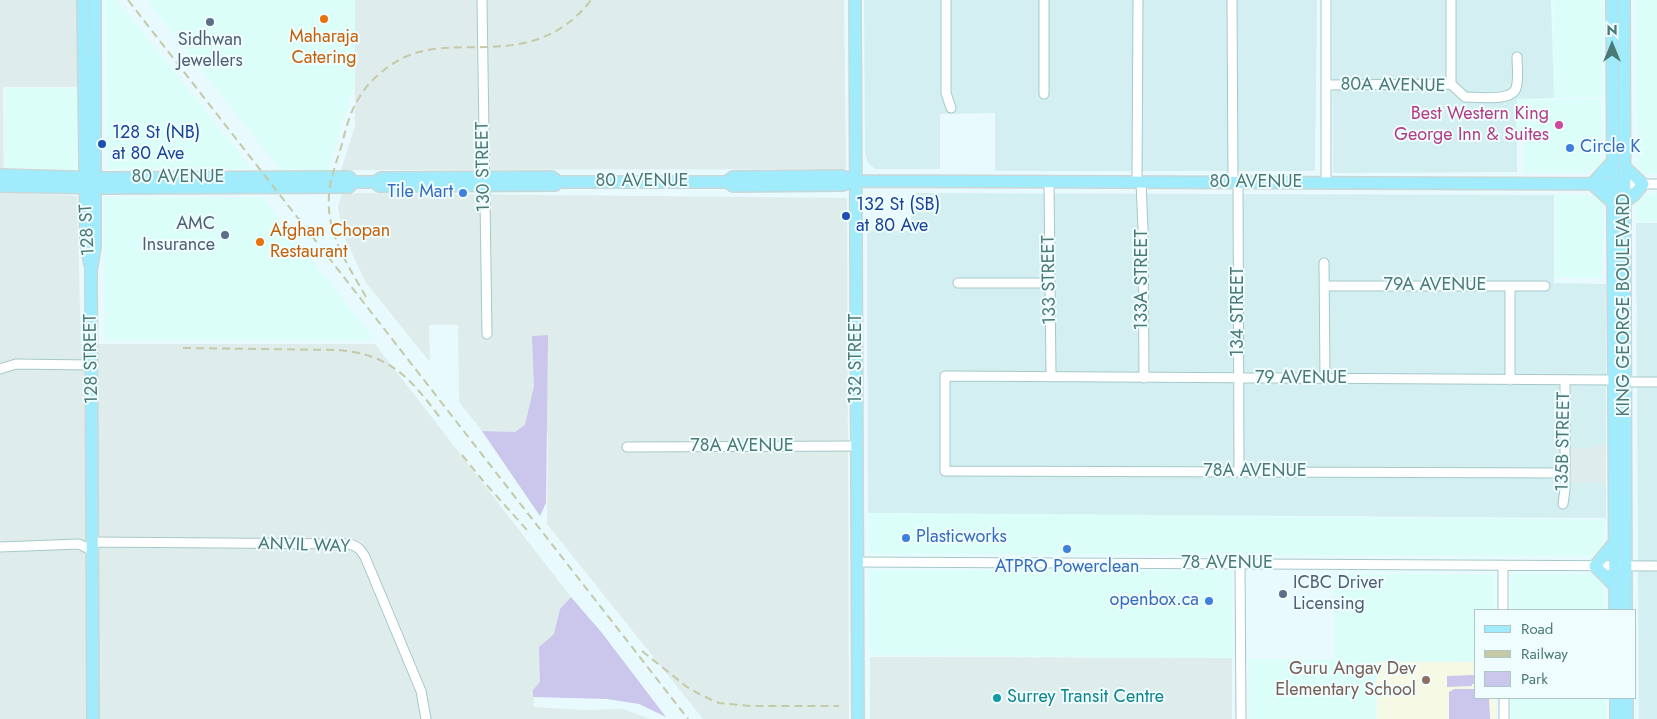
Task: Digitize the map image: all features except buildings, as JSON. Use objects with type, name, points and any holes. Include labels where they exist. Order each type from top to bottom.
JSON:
[{"type":"main road","name":"128 STREET","points":[[84,0],[85,82],[95,247],[91,271],[93,719]]},
{"type":"main road","name":"128 STREET","points":[[90,183],[95,93],[95,0]]},
{"type":"main road","name":"132 STREET","points":[[855,0],[858,719]]},
{"type":"main road","name":"KING GEORGE BOULEVARD","points":[[1612,0],[1613,162],[1619,184],[1620,381],[1620,566],[1615,586],[1615,609]]},
{"type":"main road","name":"KING GEORGE BOULEVARD","points":[[1619,184],[1625,167],[1624,0]]},
{"type":"main road","points":[[85,82],[95,93]]},
{"type":"main road","points":[[1613,162],[1592,184],[1619,203],[1643,184],[1625,167]]},
{"type":"main road","name":"80 AVENUE","points":[[0,175],[90,183],[195,187],[349,187],[354,182]]},
{"type":"main road","name":"80 AVENUE","points":[[0,186],[217,178],[349,177],[354,182],[375,182],[380,178],[484,181],[552,177],[558,182],[727,182],[733,176],[842,176],[856,181],[1619,184]]},
{"type":"main road","points":[[195,187],[197,184],[213,182],[217,178]]},
{"type":"main road","name":"KING GEORGE BOULEVARD","points":[[1620,381],[1614,542],[1620,566],[1626,609]]},
{"type":"main road","points":[[1614,542],[1595,566],[1615,586]]},
{"type":"main road","points":[[1616,699],[1616,719]]},
{"type":"main road","points":[[1627,699],[1627,719]]},
{"type":"street","name":"130 STREET","points":[[482,0],[487,334]]},
{"type":"street","points":[[946,0],[946,93],[951,108]]},
{"type":"street","points":[[1044,0],[1044,94]]},
{"type":"street","name":"133A STREET","points":[[1138,0],[1139,182],[1143,229],[1144,378]]},
{"type":"street","name":"134 STREET","points":[[1232,0],[1239,471]]},
{"type":"street","points":[[1326,0],[1326,183]]},
{"type":"street","points":[[1451,0],[1451,84]]},
{"type":"street","name":"80A AVENUE","points":[[1326,85],[1451,84],[1465,97],[1507,97],[1514,93],[1516,88],[1517,57]]},
{"type":"street","name":"133 STREET","points":[[1049,182],[1051,377]]},
{"type":"street","name":"80 AVENUE","points":[[1619,184],[1657,184]]},
{"type":"street","points":[[1324,263],[1325,379]]},
{"type":"street","points":[[958,283],[1050,283]]},
{"type":"street","name":"79A AVENUE","points":[[1325,286],[1545,286]]},
{"type":"street","points":[[1510,286],[1510,380]]},
{"type":"street","points":[[0,369],[16,364],[91,365]]},
{"type":"street","name":"79 AVENUE","points":[[945,472],[945,376],[1657,382]]},
{"type":"street","name":"135B STREET","points":[[1563,504],[1565,489],[1565,380]]},
{"type":"street","name":"78A AVENUE","points":[[627,447],[857,446]]},
{"type":"street","name":"78A AVENUE","points":[[945,472],[1239,471],[1565,474]]},
{"type":"street","points":[[0,547],[79,544],[93,546]]},
{"type":"street","name":"ANVIL WAY","points":[[93,546],[349,544],[356,546],[361,550],[366,560],[421,691],[426,719]]},
{"type":"street","name":"78 AVENUE","points":[[857,562],[1657,566]]},
{"type":"street","points":[[1240,564],[1241,719]]},
{"type":"street","points":[[1503,566],[1503,609]]},
{"type":"street","points":[[1504,699],[1504,719]]},
{"type":"shaded area","points":[[0,0],[78,0],[78,87],[3,87],[4,192],[77,196],[81,344],[375,344],[571,597],[560,609],[554,634],[539,647],[541,682],[533,690],[534,707],[585,710],[623,709],[650,719],[0,719]]},
{"type":"shaded area","points":[[105,0],[117,0],[252,169],[108,169]]},
{"type":"shaded area","points":[[147,0],[355,0],[355,85],[328,170],[280,170]]},
{"type":"shaded area","points":[[355,0],[844,0],[846,169],[341,170],[355,126]]},
{"type":"shaded area","points":[[864,0],[1317,0],[1315,171],[995,171],[995,113],[940,114],[940,169],[875,169],[868,163],[865,154]]},
{"type":"shaded area","points":[[1332,0],[1551,0],[1554,98],[1517,99],[1517,172],[1333,173]]},
{"type":"shaded area","points":[[1553,0],[1603,0],[1603,97],[1554,98]]},
{"type":"shaded area","points":[[1635,0],[1657,0],[1657,174],[1643,174],[1638,168]]},
{"type":"shaded area","points":[[5,88],[78,88],[77,168],[75,170],[5,168]]},
{"type":"shaded area","points":[[1602,99],[1602,137],[1592,138],[1602,138],[1600,165],[1589,173],[1523,173],[1523,138],[1525,134],[1516,134],[1517,100]]},
{"type":"shaded area","points":[[1657,192],[1657,221],[1636,222],[1636,203],[1641,196]]},
{"type":"shaded area","points":[[342,193],[847,198],[849,719],[703,719],[547,524],[548,433],[482,431],[459,402],[458,325],[429,325],[430,362],[366,283],[343,234],[338,207]]},
{"type":"shaded area","points":[[911,193],[1554,195],[1554,283],[1606,284],[1606,446],[1594,446],[1594,449],[1579,450],[1563,447],[1562,483],[1606,483],[1606,518],[868,513],[867,231],[911,231]]},
{"type":"shaded area","points":[[1556,195],[1593,195],[1604,207],[1602,278],[1555,277]]},
{"type":"shaded area","points":[[262,197],[375,340],[105,340],[105,198]]},
{"type":"shaded area","points":[[1636,223],[1657,223],[1657,719],[1639,719]]},
{"type":"shaded area","points":[[1593,446],[1606,446],[1606,483],[1571,483],[1570,448],[1593,449]]},
{"type":"shaded area","points":[[868,513],[1605,520],[1604,540],[1601,549],[1590,556],[870,554]]},
{"type":"shaded area","points":[[869,570],[1228,571],[1231,573],[1233,658],[869,655]]},
{"type":"shaded area","points":[[1514,573],[1593,574],[1601,581],[1605,591],[1605,609],[1511,609],[1511,578]]},
{"type":"shaded area","points":[[1334,574],[1492,574],[1494,577],[1494,609],[1474,609],[1474,661],[1376,662],[1376,719],[1249,719],[1249,659],[1334,660]]},
{"type":"shaded area","name":"Surrey Transit Centre","points":[[870,657],[1232,658],[1232,719],[870,719]]},
{"type":"shaded area","name":"Guru Angav Dev Elementary School","points":[[1377,662],[1474,662],[1474,699],[1495,699],[1496,719],[1377,719]]},
{"type":"shaded area","points":[[1511,699],[1606,699],[1606,719],[1511,719]]},
{"type":"green space","points":[[548,335],[546,503],[540,516],[482,431],[515,432],[525,425],[534,386],[532,336]]},
{"type":"green space","points":[[571,597],[602,633],[666,717],[639,704],[607,699],[533,697],[533,690],[540,682],[539,647],[554,634],[560,609]]},
{"type":"green space","points":[[1474,675],[1474,684],[1472,686],[1447,687],[1447,676]]},
{"type":"green space","points":[[1454,689],[1474,689],[1474,699],[1489,699],[1490,719],[1449,719],[1449,692]]},
{"type":"railway","points":[[128,0],[688,719]]},
{"type":"railway","points":[[366,297],[340,249],[331,223],[329,209],[329,195],[334,170],[351,114],[364,90],[384,70],[400,59],[416,53],[433,49],[501,46],[530,42],[550,34],[568,23],[591,0]]},
{"type":"railway","points":[[183,348],[339,350],[373,357],[387,363],[410,381],[441,419]]},
{"type":"railway","points":[[462,455],[527,530]]},
{"type":"railway","points":[[642,651],[687,687],[719,703],[750,706],[839,706]]},
{"type":"place","name":"Maharaja Catering","points":[[324,19]]},
{"type":"place","name":"Sidhwan Jewellers","points":[[210,22]]},
{"type":"place","name":"Best Western King George Inn & Suites","points":[[1559,125]]},
{"type":"place","name":"128 St (NB) at 80 Ave","points":[[102,144]]},
{"type":"place","name":"Circle K","points":[[1570,148]]},
{"type":"place","name":"Tile Mart","points":[[463,193]]},
{"type":"place","name":"132 St (SB) at 80 Ave","points":[[846,216]]},
{"type":"place","name":"AMC Insurance","points":[[225,235]]},
{"type":"place","name":"Afghan Chopan Restaurant","points":[[260,242]]},
{"type":"place","name":"Plasticworks","points":[[906,538]]},
{"type":"place","name":"ATPRO Powerclean","points":[[1067,549]]},
{"type":"place","name":"ICBC Driver Licensing","points":[[1283,594]]},
{"type":"place","name":"openbox.ca","points":[[1209,601]]},
{"type":"place","name":"Guru Angav Dev Elementary School","points":[[1426,680]]},
{"type":"place","name":"Surrey Transit Centre","points":[[997,698]]}]
